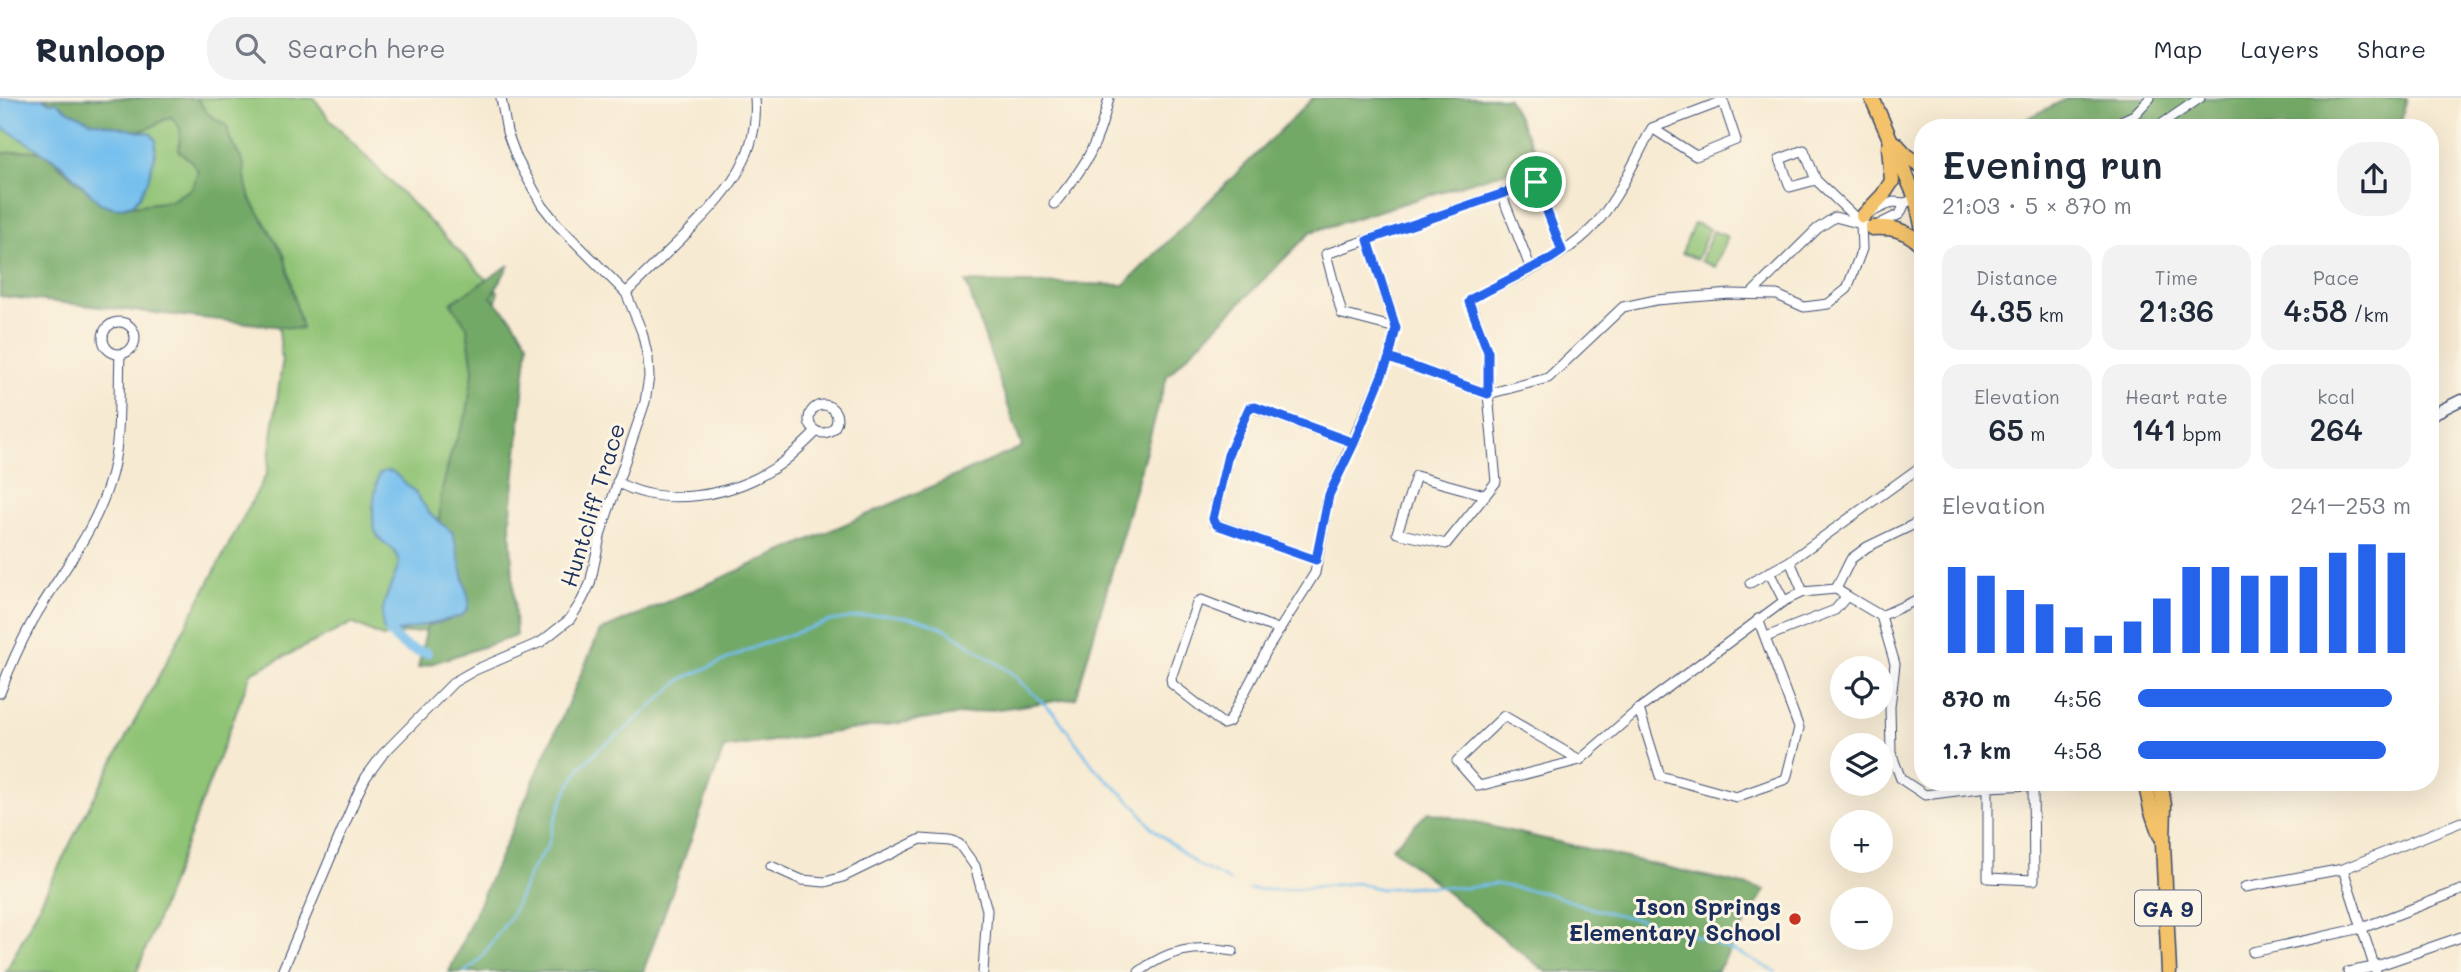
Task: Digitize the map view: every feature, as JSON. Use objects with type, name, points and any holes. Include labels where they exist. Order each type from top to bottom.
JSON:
[{"type":"main road","points":[[1872,98],[1914,193]]},
{"type":"main road","points":[[1888,135],[1914,161]]},
{"type":"main road","points":[[1888,135],[1892,181],[1883,195],[1870,206],[1866,223],[1895,227],[1914,237]]},
{"type":"main road","name":"GA 9","points":[[2147,791],[2163,844]]},
{"type":"main road","name":"GA 9","points":[[2162,791],[2169,972]]},
{"type":"street","name":"Huntcliff Trace","points":[[282,972],[366,777],[383,754],[454,682],[475,670],[541,642],[570,619],[581,603],[590,584],[601,532],[645,402],[649,377],[648,358],[642,332],[626,293],[561,228],[542,205],[517,159],[507,132],[501,98]]},
{"type":"street","points":[[626,293],[719,201],[733,183],[753,136],[755,98]]},
{"type":"street","points":[[1054,204],[1091,154],[1103,125],[1109,98]]},
{"type":"street","points":[[2125,119],[2134,115],[2150,98]]},
{"type":"street","points":[[2169,119],[2200,98]]},
{"type":"street","points":[[1485,495],[1418,475],[1396,533],[1446,544],[1485,495],[1496,481],[1488,394],[1488,352],[1469,302],[1471,299],[1531,269],[1587,233],[1606,210],[1652,128],[1723,102],[1736,140],[1696,156],[1652,128]]},
{"type":"street","points":[[1816,180],[1790,187],[1780,159],[1804,150],[1816,180],[1866,223]]},
{"type":"street","points":[[1396,328],[1342,314],[1326,255],[1536,182],[1562,251]]},
{"type":"street","points":[[1501,193],[1531,269]]},
{"type":"street","points":[[1389,358],[1488,394],[1548,377],[1623,307],[1656,300],[1751,294],[1777,296],[1804,307],[1828,304],[1847,289],[1862,249],[1866,223],[1893,202],[1914,200]]},
{"type":"street","points":[[1751,294],[1816,229],[1835,217],[1866,223],[1900,214],[1914,202]]},
{"type":"street","points":[[1280,630],[1201,600],[1197,603],[1188,628],[1171,678],[1172,684],[1223,724],[1229,722],[1315,573],[1329,495],[1389,358],[1396,328],[1368,240]]},
{"type":"street","points":[[0,693],[32,623],[93,524],[111,480],[117,435],[120,354]]},
{"type":"street","points":[[2439,411],[2461,400]]},
{"type":"street","points":[[1316,560],[1214,523],[1228,455],[1249,408],[1252,407],[1354,443]]},
{"type":"street","points":[[617,482],[631,490],[664,496],[695,496],[722,491],[751,481],[776,468],[816,432]]},
{"type":"street","points":[[1750,583],[1790,561],[1914,471]]},
{"type":"street","points":[[1836,589],[1851,559],[1867,547],[1914,524]]},
{"type":"street","points":[[1790,561],[1803,592]]},
{"type":"street","points":[[1769,572],[1784,601]]},
{"type":"street","points":[[1580,760],[1504,716],[1457,761],[1479,786],[1580,760],[1639,709],[1784,601],[1803,592],[1836,589],[1881,616],[1895,664],[1890,707],[1891,753],[1901,779],[1914,788]]},
{"type":"street","points":[[1766,637],[1835,610],[1847,596]]},
{"type":"street","points":[[1881,616],[1914,601]]},
{"type":"street","points":[[1639,709],[1660,776],[1736,797],[1786,779],[1799,727],[1758,619]]},
{"type":"street","points":[[1919,791],[1925,795],[1956,791]]},
{"type":"street","points":[[1988,791],[1988,878],[2034,880],[2033,791]]},
{"type":"street","points":[[2245,887],[2343,869],[2461,822]]},
{"type":"street","points":[[771,866],[802,880],[825,883],[921,839],[939,839],[959,844],[975,866],[987,910],[983,972]]},
{"type":"street","points":[[2343,869],[2375,969]]},
{"type":"street","points":[[2252,952],[2362,928],[2461,890]]},
{"type":"street","points":[[2348,972],[2375,969],[2461,937]]},
{"type":"street","points":[[1139,972],[1171,953],[1191,948],[1213,947],[1233,951]]},
{"type":"green space","points":[[0,98],[314,98],[330,120],[498,291],[454,517],[472,606],[440,628],[382,637],[352,623],[251,673],[137,972],[6,972],[81,822],[267,473],[282,364],[271,233],[0,192]]},
{"type":"green space","points":[[42,98],[197,98],[207,113],[227,126],[230,139],[244,164],[250,198],[284,255],[302,329],[0,296],[0,154],[26,151],[43,153],[85,189],[116,208],[170,201],[192,188],[198,172],[192,162],[179,151],[180,128],[172,117],[147,129],[120,130],[86,119],[56,102]]},
{"type":"green space","points":[[1313,98],[1508,98],[1539,158],[1514,169],[1311,232],[1167,376],[1076,698],[724,748],[643,972],[449,972],[600,631],[1022,447],[966,282],[1124,285]]},
{"type":"green space","points":[[2068,98],[2407,98],[2401,119],[2027,119]]},
{"type":"green space","points":[[1694,223],[1709,229],[1697,259],[1682,253]]},
{"type":"green space","points":[[1713,231],[1728,237],[1715,267],[1701,261]]},
{"type":"green space","points":[[509,265],[491,297],[513,320],[528,343],[510,523],[516,636],[418,668],[427,626],[461,616],[469,602],[453,533],[439,522],[441,495],[451,453],[467,413],[473,371],[467,327],[451,303]]},
{"type":"green space","points":[[1428,812],[1765,890],[1717,972],[1546,972],[1392,848]]},
{"type":"water","points":[[0,98],[42,98],[56,102],[90,121],[151,134],[156,140],[155,155],[140,196],[133,204],[116,208],[100,203],[60,163],[0,126]]},
{"type":"water","points":[[393,472],[414,491],[430,514],[453,533],[469,601],[467,610],[461,616],[398,632],[384,631],[382,614],[399,564],[394,550],[379,538],[374,525],[377,481],[379,474]]},
{"type":"waterway","points":[[465,972],[478,962],[511,916],[531,870],[548,846],[567,790],[581,767],[600,748],[625,730],[682,679],[762,644],[830,621],[856,617],[884,614],[919,619],[946,629],[1010,672],[1056,715],[1094,767],[1137,808],[1152,828],[1198,865],[1230,881]]},
{"type":"waterway","points":[[390,632],[406,647],[427,653]]},
{"type":"waterway","points":[[1249,889],[1279,890],[1356,883],[1381,889],[1417,886],[1465,888],[1495,884],[1546,893],[1597,910],[1696,936],[1776,972]]},
{"type":"place","name":"Ison Springs Elementary School","points":[[1795,919]]},
{"type":"route","points":[[1536,182],[1368,240],[1396,328],[1389,358],[1354,443],[1255,407],[1249,408],[1228,455],[1214,523],[1316,560],[1329,495],[1354,443],[1389,358],[1488,394],[1488,352],[1469,302],[1562,251],[1536,182]]}]
